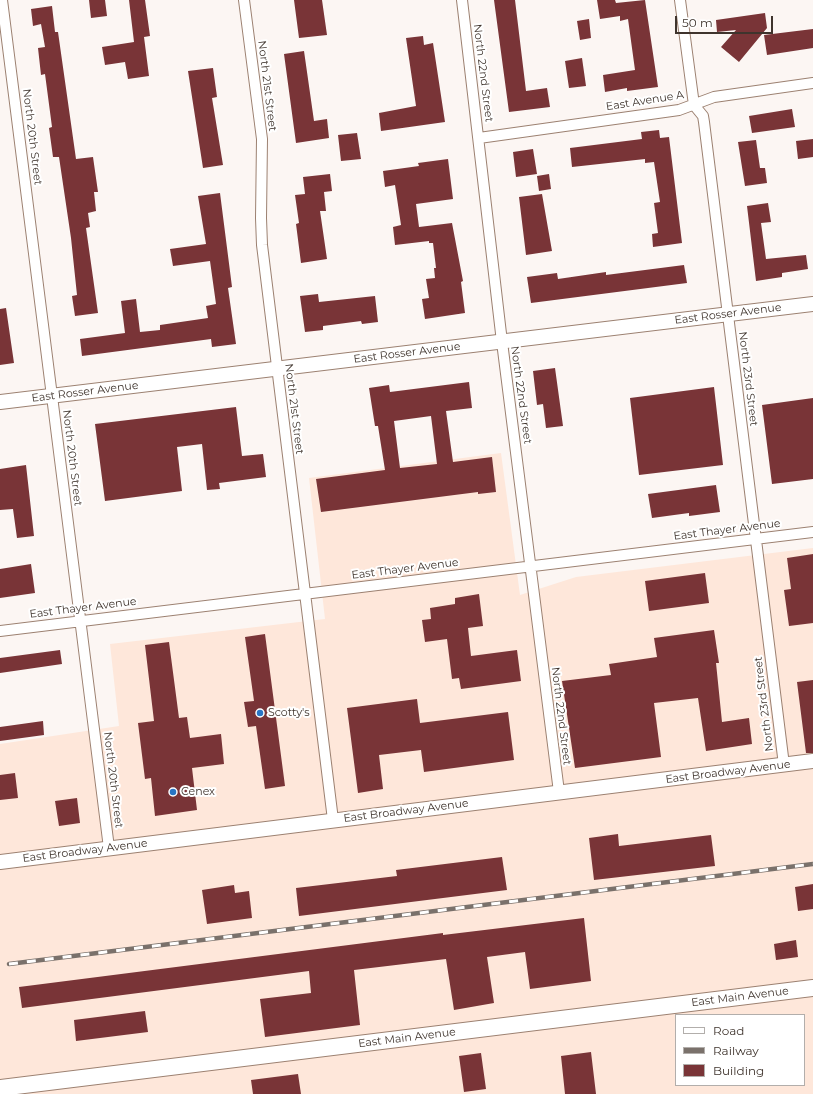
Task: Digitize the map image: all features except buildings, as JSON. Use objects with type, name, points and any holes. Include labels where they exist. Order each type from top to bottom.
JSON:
[{"type":"main road","name":"East Main Avenue","points":[[0,1088],[813,988]]},
{"type":"street","name":"North 20th Street","points":[[2,0],[109,848]]},
{"type":"street","name":"North 21st Street","points":[[244,0],[262,134],[261,232],[276,368],[333,820]]},
{"type":"street","name":"North 22nd Street","points":[[462,0],[502,342],[559,792]]},
{"type":"street","name":"North 23rd Street","points":[[680,0],[694,105],[702,116],[704,122],[784,765]]},
{"type":"street","name":"East Avenue A","points":[[479,138],[679,110],[714,97],[813,83]]},
{"type":"street","name":"East Rosser Avenue","points":[[0,402],[813,304]]},
{"type":"street","name":"East Thayer Avenue","points":[[0,631],[531,565],[813,532]]},
{"type":"street","name":"East Broadway Avenue","points":[[0,862],[813,761]]},
{"type":"shaded area","points":[[501,453],[520,595],[576,577],[813,548],[813,1094],[0,1094],[0,744],[119,726],[110,644],[325,619],[309,478]]},
{"type":"railway","points":[[9,964],[813,864]]},
{"type":"place","name":"Scotty's","points":[[260,713]]},
{"type":"place","name":"Cenex","points":[[173,792]]}]
